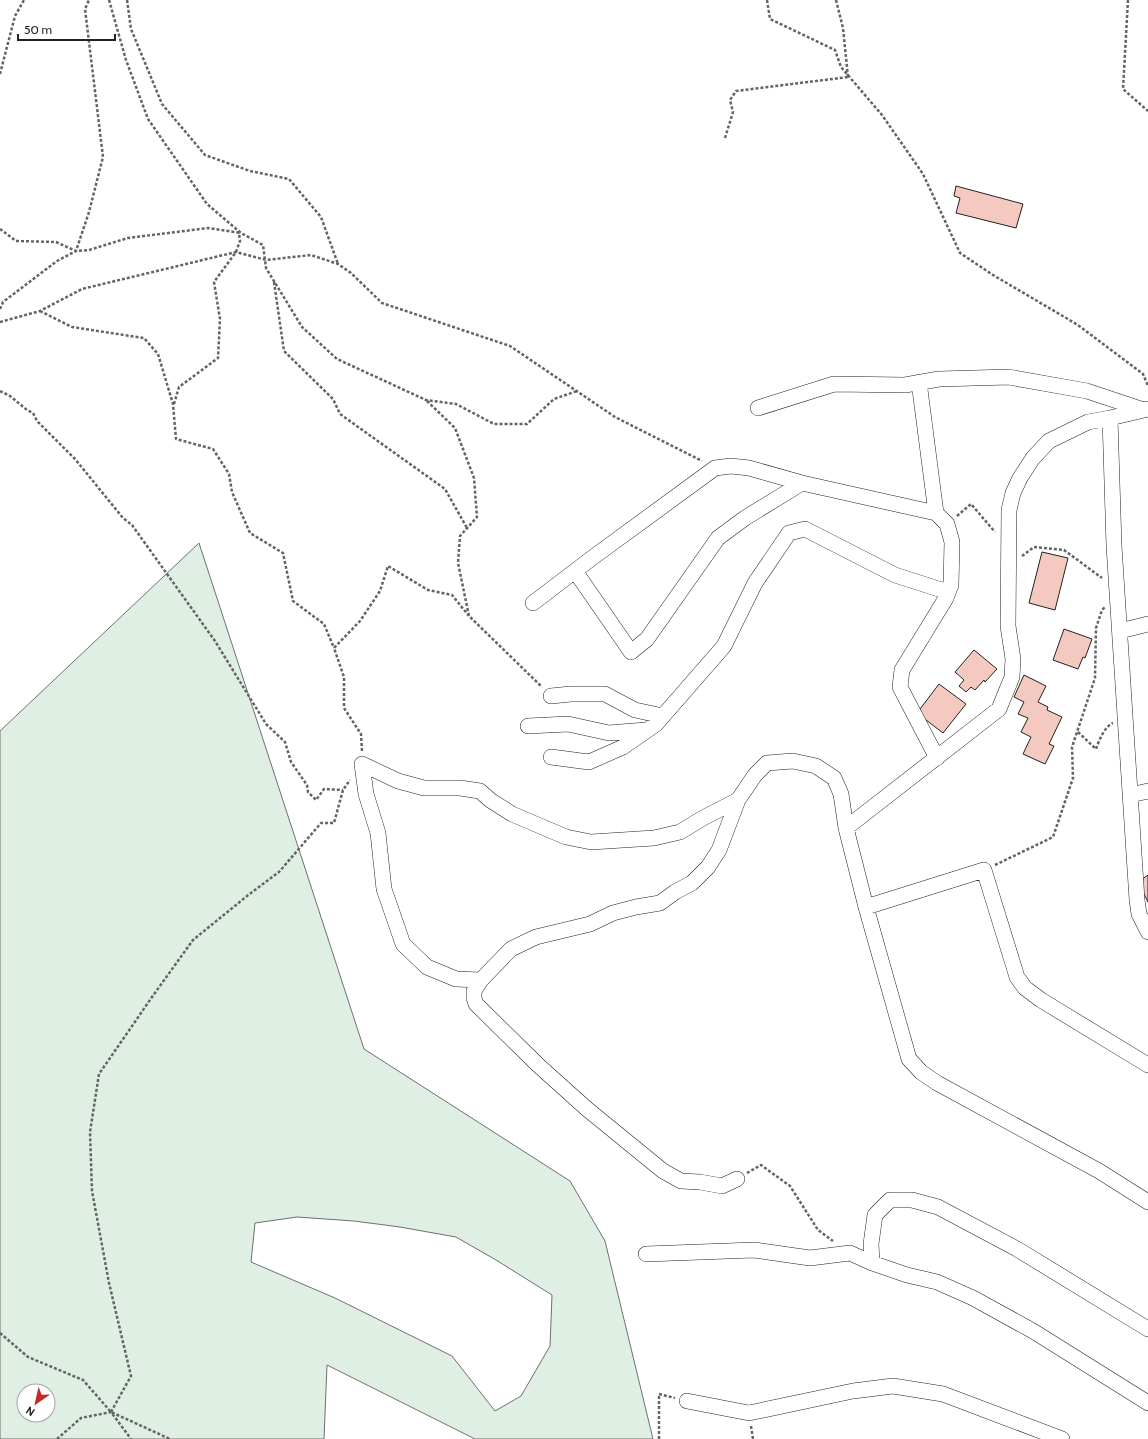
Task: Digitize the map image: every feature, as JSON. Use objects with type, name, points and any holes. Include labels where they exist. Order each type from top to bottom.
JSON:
[{"type":"street","points":[[758,408],[834,384],[906,385],[939,379],[1009,377],[1087,391],[1146,410]]},
{"type":"street","points":[[919,382],[936,513]]},
{"type":"street","points":[[846,828],[999,709],[1012,677],[1013,659],[1008,626],[1009,510],[1013,493],[1020,478],[1033,458],[1049,441],[1088,422],[1146,410]]},
{"type":"street","points":[[1110,418],[1114,546],[1137,900],[1139,914],[1148,932]]},
{"type":"street","points":[[533,603],[575,570],[715,468],[731,466],[749,468],[802,483],[936,513],[947,524],[952,542],[951,585],[902,670],[900,686],[937,758]]},
{"type":"street","points":[[575,570],[631,652],[647,639],[718,538],[746,518],[802,483]]},
{"type":"street","points":[[551,757],[589,762],[623,747],[656,724],[724,646],[755,583],[788,533],[805,529],[895,575],[948,592]]},
{"type":"street","points":[[1120,631],[1148,624]]},
{"type":"street","points":[[551,696],[571,694],[605,694],[635,710],[663,716]]},
{"type":"street","points":[[528,726],[568,724],[609,733],[647,730]]},
{"type":"street","points":[[737,1179],[722,1186],[700,1182],[681,1181],[663,1171],[582,1104],[538,1064],[476,1004],[474,991],[481,980],[511,949],[536,936],[590,924],[613,913],[660,902],[692,883],[708,867],[719,850],[738,800],[755,775],[767,763],[793,761],[816,766],[834,778],[841,794],[846,828],[866,907],[910,1059],[921,1072],[937,1082],[1098,1171],[1148,1202]]},
{"type":"street","points":[[362,764],[398,781],[424,788],[460,788],[480,791],[490,800],[512,814],[566,837],[591,842],[654,838],[680,832],[738,800]]},
{"type":"street","points":[[362,764],[366,794],[378,833],[384,889],[402,944],[427,967],[456,979],[481,980]]},
{"type":"street","points":[[1130,795],[1148,791]]},
{"type":"street","points":[[866,907],[984,870],[1017,977],[1025,988],[1041,1000],[1148,1065]]},
{"type":"street","points":[[872,1263],[871,1244],[875,1215],[890,1200],[912,1200],[938,1207],[1017,1249],[1148,1330]]},
{"type":"street","points":[[646,1254],[754,1250],[810,1258],[850,1253],[872,1263],[907,1275],[937,1282],[973,1298],[1033,1331],[1148,1403]]},
{"type":"street","points":[[687,1401],[749,1413],[853,1391],[893,1386],[943,1394],[1062,1439]]},
{"type":"path","points":[[0,74],[15,16],[24,0]]},
{"type":"path","points":[[76,251],[89,212],[102,157],[85,9],[89,0]]},
{"type":"path","points":[[109,0],[126,60],[148,118],[207,204],[240,233],[263,245],[266,268],[302,327],[337,359],[426,400],[456,404],[494,424],[527,424],[554,399],[577,391]]},
{"type":"path","points":[[127,0],[131,29],[162,104],[206,155],[250,171],[289,179],[321,217],[338,264]]},
{"type":"path","points":[[767,0],[770,19],[835,50],[841,68],[882,115],[923,174],[960,253],[1078,325],[1143,374],[1148,386]]},
{"type":"path","points":[[836,0],[843,28],[848,77]]},
{"type":"path","points":[[1128,0],[1123,88],[1148,111]]},
{"type":"path","points":[[725,138],[733,112],[730,100],[736,91],[848,77]]},
{"type":"path","points":[[0,309],[2,303],[57,261],[76,251],[89,250],[128,238],[208,228],[240,233]]},
{"type":"path","points":[[0,229],[16,241],[56,242],[76,251]]},
{"type":"path","points":[[174,404],[179,387],[218,358],[220,319],[214,282],[236,252],[240,241],[240,233]]},
{"type":"path","points":[[0,322],[40,311],[82,289],[236,252],[266,260],[311,255],[338,264],[351,273],[382,303],[510,346],[615,417],[715,468]]},
{"type":"path","points":[[274,280],[284,351],[333,398],[340,414],[445,489],[467,528]]},
{"type":"path","points":[[40,311],[72,327],[144,338],[158,354],[174,404],[176,439],[213,449],[229,474],[232,492],[250,533],[283,553],[293,601],[324,624],[344,677],[344,708],[361,734],[362,764],[343,790],[334,823],[321,823],[279,872],[193,940],[100,1074],[90,1132],[92,1191],[109,1283],[131,1376],[111,1412]]},
{"type":"path","points":[[0,391],[10,396],[33,413],[37,421],[75,459],[123,518],[132,525],[215,641],[266,724],[285,742],[291,762],[307,785],[308,792],[316,800],[324,788],[343,790]]},
{"type":"path","points":[[426,400],[455,428],[474,478],[477,517],[460,536],[458,563],[469,616]]},
{"type":"path","points":[[947,524],[971,504],[1009,547]]},
{"type":"path","points":[[984,870],[1053,837],[1073,778],[1072,747],[1095,678],[1096,628],[1102,610],[1117,592],[1064,550],[1034,547],[1009,566]]},
{"type":"path","points":[[334,648],[360,621],[380,591],[388,566],[428,590],[452,595],[469,616],[551,696]]},
{"type":"path","points":[[1077,732],[1096,749],[1109,725],[1125,717]]},
{"type":"path","points":[[737,1179],[761,1165],[790,1186],[818,1230],[850,1253]]},
{"type":"path","points":[[0,1333],[28,1357],[83,1380],[111,1412],[131,1439]]},
{"type":"path","points":[[659,1439],[659,1394],[687,1401]]},
{"type":"path","points":[[57,1439],[81,1418],[111,1412],[170,1439]]},
{"type":"green space","points":[[199,543],[364,1049],[570,1181],[605,1241],[653,1439],[475,1439],[327,1365],[324,1439],[0,1439],[0,731]],"holes":[[[297,1217],[354,1221],[400,1227],[456,1237],[552,1295],[550,1346],[521,1396],[495,1411],[452,1356],[335,1298],[251,1262],[255,1223]]]},
{"type":"building","points":[[956,186],[1023,204],[1016,228],[956,213],[960,198],[954,196]]},
{"type":"building","points":[[1042,552],[1068,558],[1055,610],[1029,603]]},
{"type":"building","points":[[1064,629],[1092,639],[1085,658],[1083,657],[1078,669],[1053,660]]},
{"type":"building","points":[[974,650],[997,669],[975,690],[971,687],[966,692],[959,686],[964,680],[955,672]]},
{"type":"building","points":[[1024,675],[1046,686],[1038,702],[1048,707],[1047,710],[1062,717],[1049,744],[1054,746],[1045,764],[1023,754],[1031,737],[1021,732],[1028,718],[1018,714],[1024,702],[1014,697]]},
{"type":"building","points":[[939,684],[966,704],[943,733],[917,713]]},
{"type":"building","points":[[1148,875],[1148,902],[1138,882]]}]
